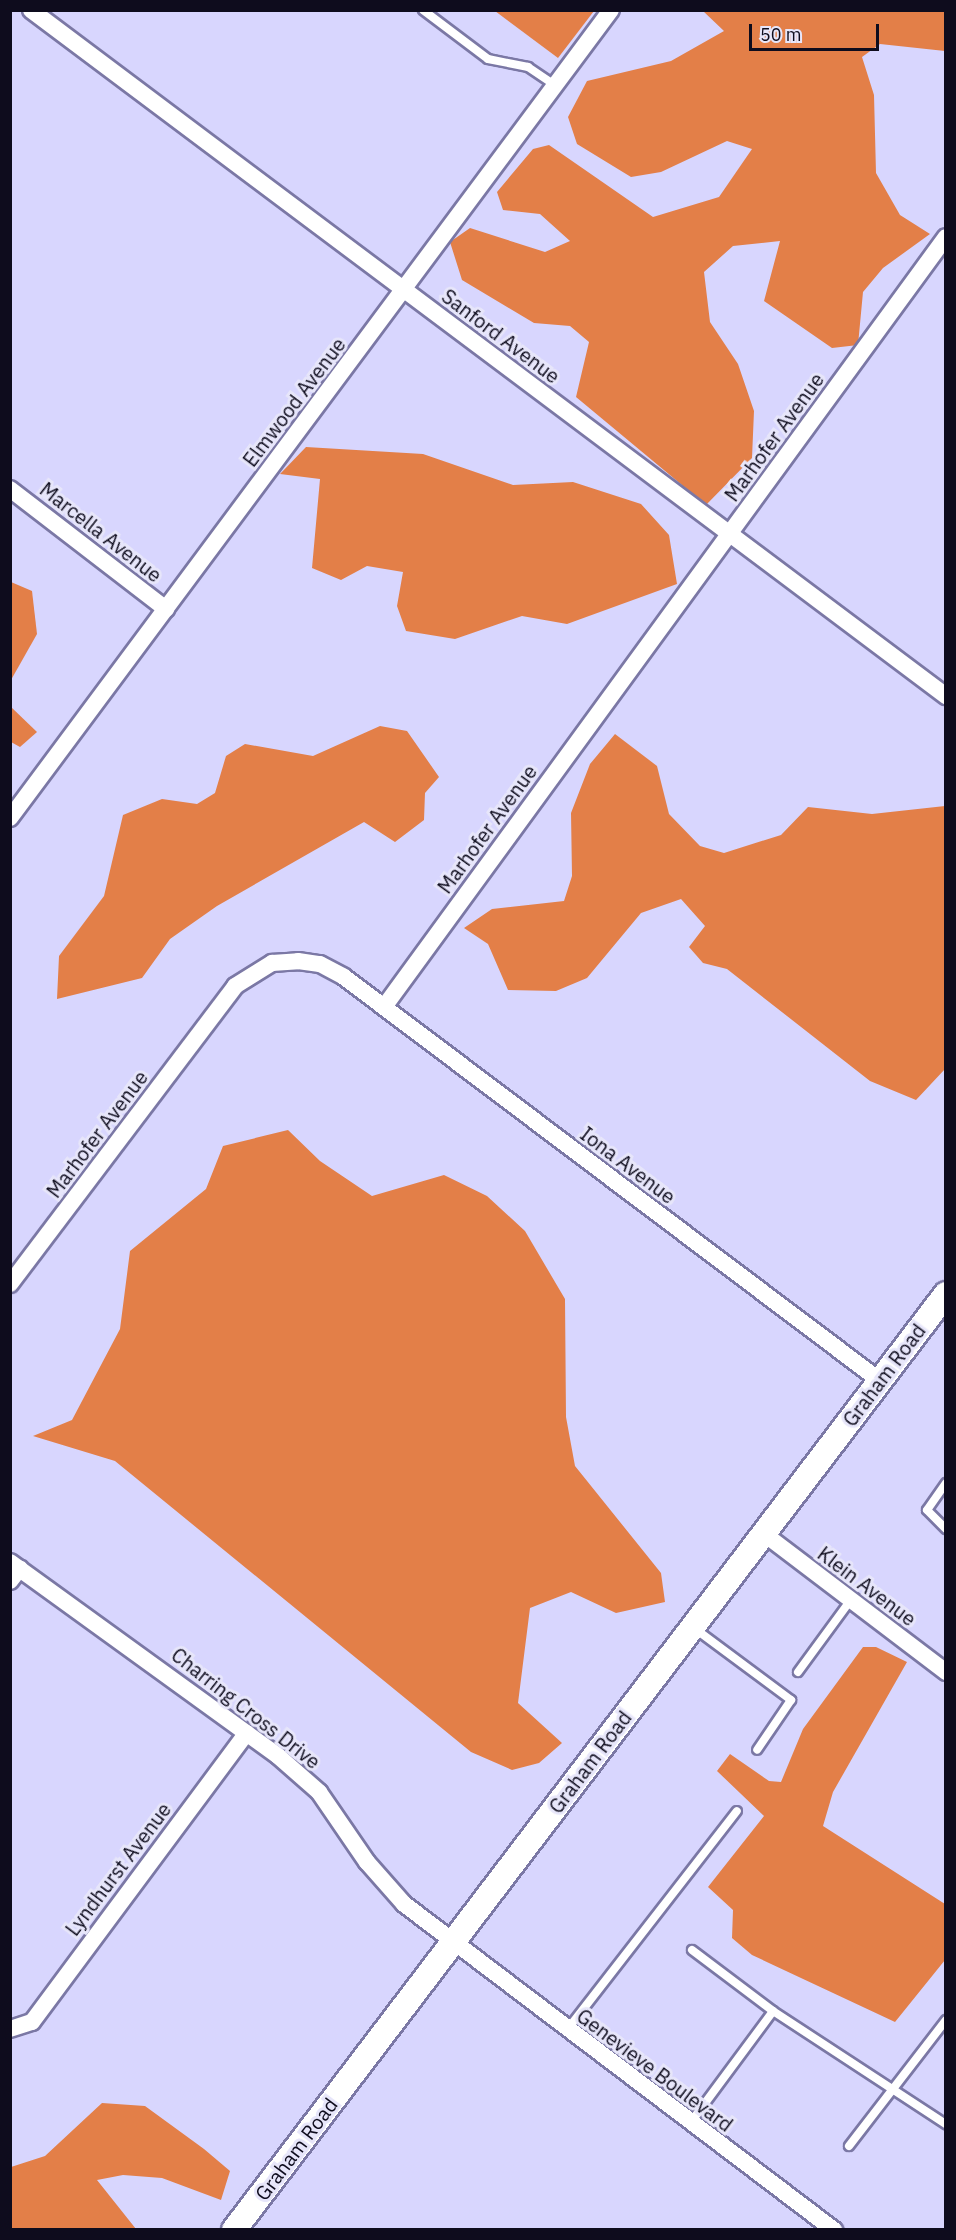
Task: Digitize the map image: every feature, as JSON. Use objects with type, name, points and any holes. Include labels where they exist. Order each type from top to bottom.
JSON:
[{"type":"main road","name":"Graham Road","points":[[234,2229],[694,1628],[763,1533],[945,1294]]},
{"type":"street","name":"Sanford Avenue","points":[[31,10],[945,696]]},
{"type":"street","name":"Elmwood Avenue","points":[[10,818],[611,10]]},
{"type":"street","name":"Marhofer Avenue","points":[[10,1284],[235,986],[253,971],[272,963],[320,964],[384,1007],[945,237]]},
{"type":"street","name":"Marcella Avenue","points":[[10,489],[166,609]]},
{"type":"street","name":"Iona Avenue","points":[[384,1007],[879,1380]]},
{"type":"street","name":"Klein Avenue","points":[[763,1533],[945,1672]]},
{"type":"street","name":"Charring Cross Drive","points":[[14,1570],[247,1733],[319,1792],[384,1884],[453,1942]]},
{"type":"street","name":"Lyndhurst Avenue","points":[[17,2029],[247,1733]]},
{"type":"street","name":"Genevieve Boulevard","points":[[453,1942],[834,2229]]},
{"type":"lane","points":[[423,10],[488,59],[528,67],[556,86]]},
{"type":"lane","points":[[945,1483],[927,1510],[945,1529]]},
{"type":"lane","points":[[798,1672],[850,1601]]},
{"type":"lane","points":[[694,1628],[791,1700],[757,1750]]},
{"type":"lane","points":[[567,2030],[737,1811]]},
{"type":"lane","points":[[692,1950],[773,2011],[892,2085],[945,2124]]},
{"type":"lane","points":[[690,2122],[773,2011]]},
{"type":"lane","points":[[849,2146],[892,2085],[945,2020]]},
{"type":"shaded area","points":[[495,11],[594,11],[558,58]]},
{"type":"shaded area","points":[[703,11],[945,11],[945,51],[880,44],[862,57],[874,95],[876,173],[900,215],[930,234],[883,268],[863,292],[858,345],[832,348],[764,301],[780,241],[733,246],[704,272],[710,322],[738,364],[754,411],[752,458],[706,505],[576,397],[589,342],[570,326],[534,323],[462,280],[450,242],[470,228],[545,252],[570,241],[540,214],[503,210],[497,192],[533,149],[549,145],[653,217],[719,197],[752,149],[727,141],[661,172],[631,177],[577,144],[568,117],[587,81],[671,61],[724,31]]},
{"type":"shaded area","points":[[306,447],[423,454],[513,485],[573,482],[641,504],[669,535],[677,584],[567,624],[522,616],[455,639],[406,631],[397,606],[403,572],[367,566],[341,580],[312,568],[320,479],[280,474]]},
{"type":"shaded area","points":[[11,582],[32,591],[37,634],[11,680]]},
{"type":"shaded area","points":[[10,706],[37,732],[20,747],[11,742]]},
{"type":"shaded area","points":[[380,726],[407,731],[439,777],[425,793],[424,820],[395,842],[364,822],[217,906],[170,939],[142,978],[57,999],[59,956],[104,896],[123,815],[162,799],[197,804],[215,793],[226,756],[245,744],[313,756]]},
{"type":"shaded area","points":[[615,734],[657,766],[669,814],[700,846],[724,853],[781,835],[808,807],[872,814],[945,806],[945,1069],[916,1100],[870,1081],[727,969],[703,963],[689,947],[705,926],[681,899],[641,913],[587,978],[556,991],[508,990],[488,944],[464,928],[492,909],[564,901],[572,876],[571,813],[590,764]]},
{"type":"shaded area","points":[[288,1130],[320,1161],[372,1196],[444,1175],[487,1196],[525,1231],[565,1299],[566,1417],[575,1466],[661,1573],[665,1602],[616,1613],[571,1592],[530,1608],[518,1703],[562,1743],[539,1763],[512,1770],[471,1752],[115,1461],[33,1436],[72,1420],[120,1329],[130,1251],[206,1189],[223,1146]]},
{"type":"shaded area","points":[[863,1647],[876,1647],[907,1662],[833,1792],[823,1826],[945,1904],[945,1960],[895,2022],[752,1955],[732,1938],[733,1910],[708,1887],[764,1816],[717,1771],[730,1754],[769,1781],[781,1782],[803,1729]]},
{"type":"shaded area","points":[[102,2103],[145,2106],[204,2149],[230,2171],[221,2200],[162,2178],[123,2175],[97,2180],[136,2229],[11,2229],[11,2167],[45,2156]]}]
